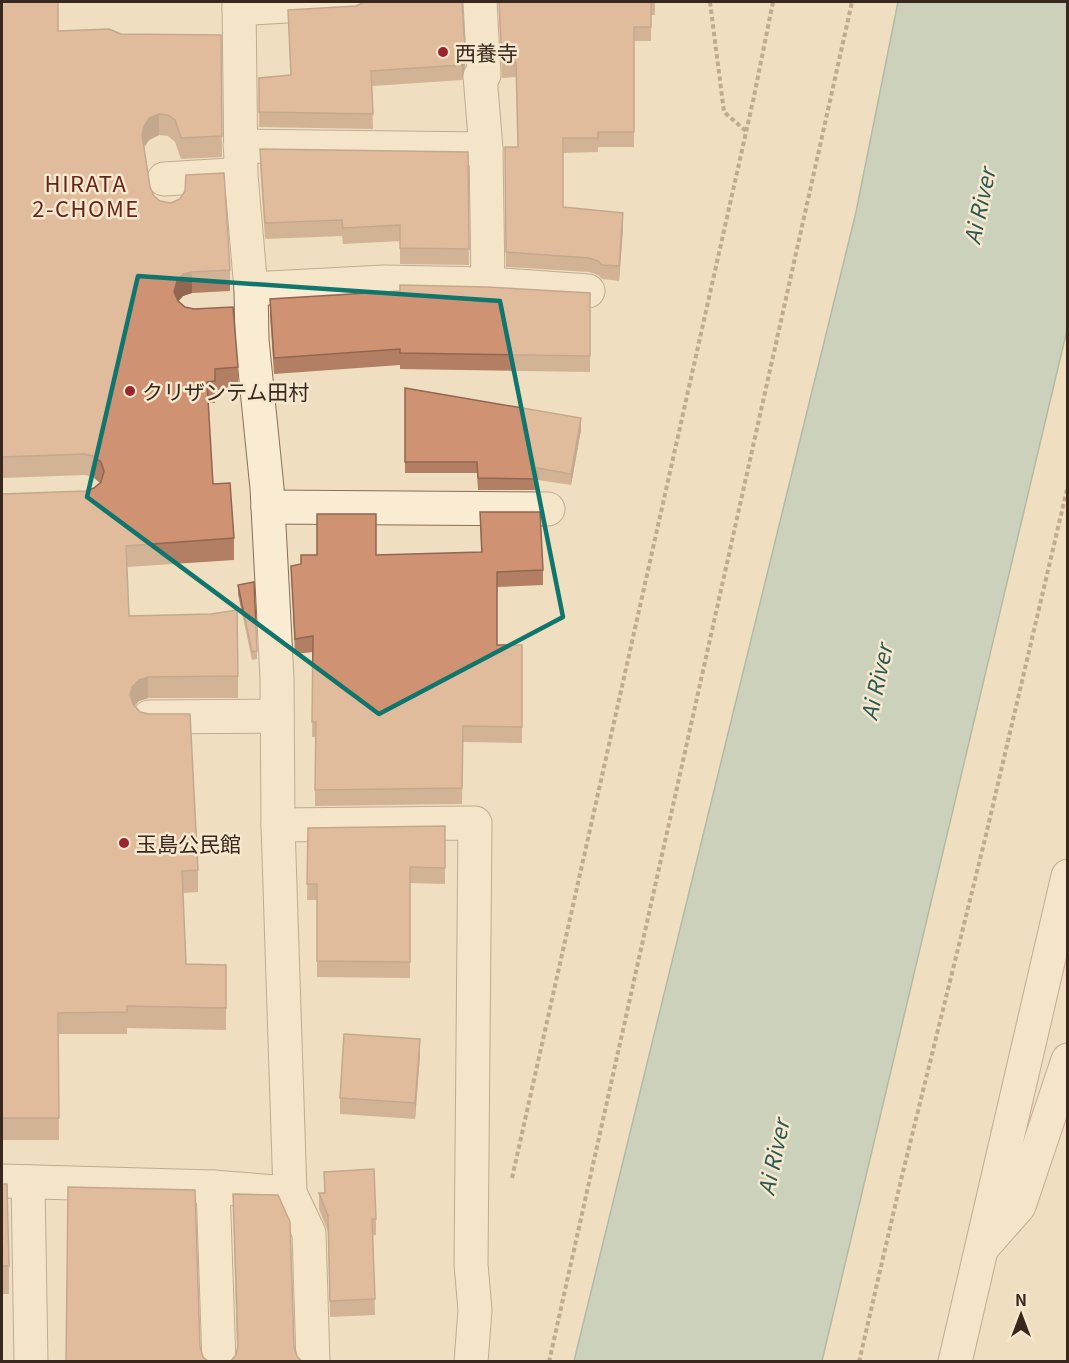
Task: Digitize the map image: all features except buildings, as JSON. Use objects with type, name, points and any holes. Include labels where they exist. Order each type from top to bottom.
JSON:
[{"type":"street","points":[[313,1362],[309,1233],[290,1193],[278,825],[277,678],[268,507],[252,340],[233,22],[354,2]]},
{"type":"street","points":[[480,2],[484,75],[480,76],[486,149],[488,284]]},
{"type":"street","points":[[164,179],[240,160],[486,149]]},
{"type":"street","points":[[216,311],[251,299],[384,282],[488,284],[588,291]]},
{"type":"street","points":[[268,507],[548,509]]},
{"type":"street","points":[[148,717],[277,716]]},
{"type":"street","points":[[278,825],[475,823],[471,1264],[476,1361]]},
{"type":"street","points":[[955,1362],[1068,876]]},
{"type":"street","points":[[980,1249],[1019,1206],[1068,1060]]},
{"type":"street","points":[[32,1362],[15,1182],[213,1187],[290,1193]]},
{"type":"street","points":[[213,1187],[219,1362]]},
{"type":"path","points":[[710,2],[724,112],[746,131]]},
{"type":"path","points":[[511,1185],[773,2]]},
{"type":"path","points":[[549,1362],[852,2]]},
{"type":"path","points":[[859,1362],[904,1169],[986,839],[1068,485]]},
{"type":"highlighted area","points":[[138,276],[500,301],[563,617],[379,714],[87,497]]},
{"type":"water","name":"Ai River","points":[[898,2],[1067,2],[1067,330],[822,1361],[574,1361],[856,212]]},
{"type":"place","name":"西養寺","points":[[443,52]]},
{"type":"place","name":"クリザンテム田村","points":[[130,391]]},
{"type":"place","name":"玉島公民館","points":[[124,843]]},
{"type":"district","name":"HIRATA 2-CHOME","points":[[86,194]]}]
